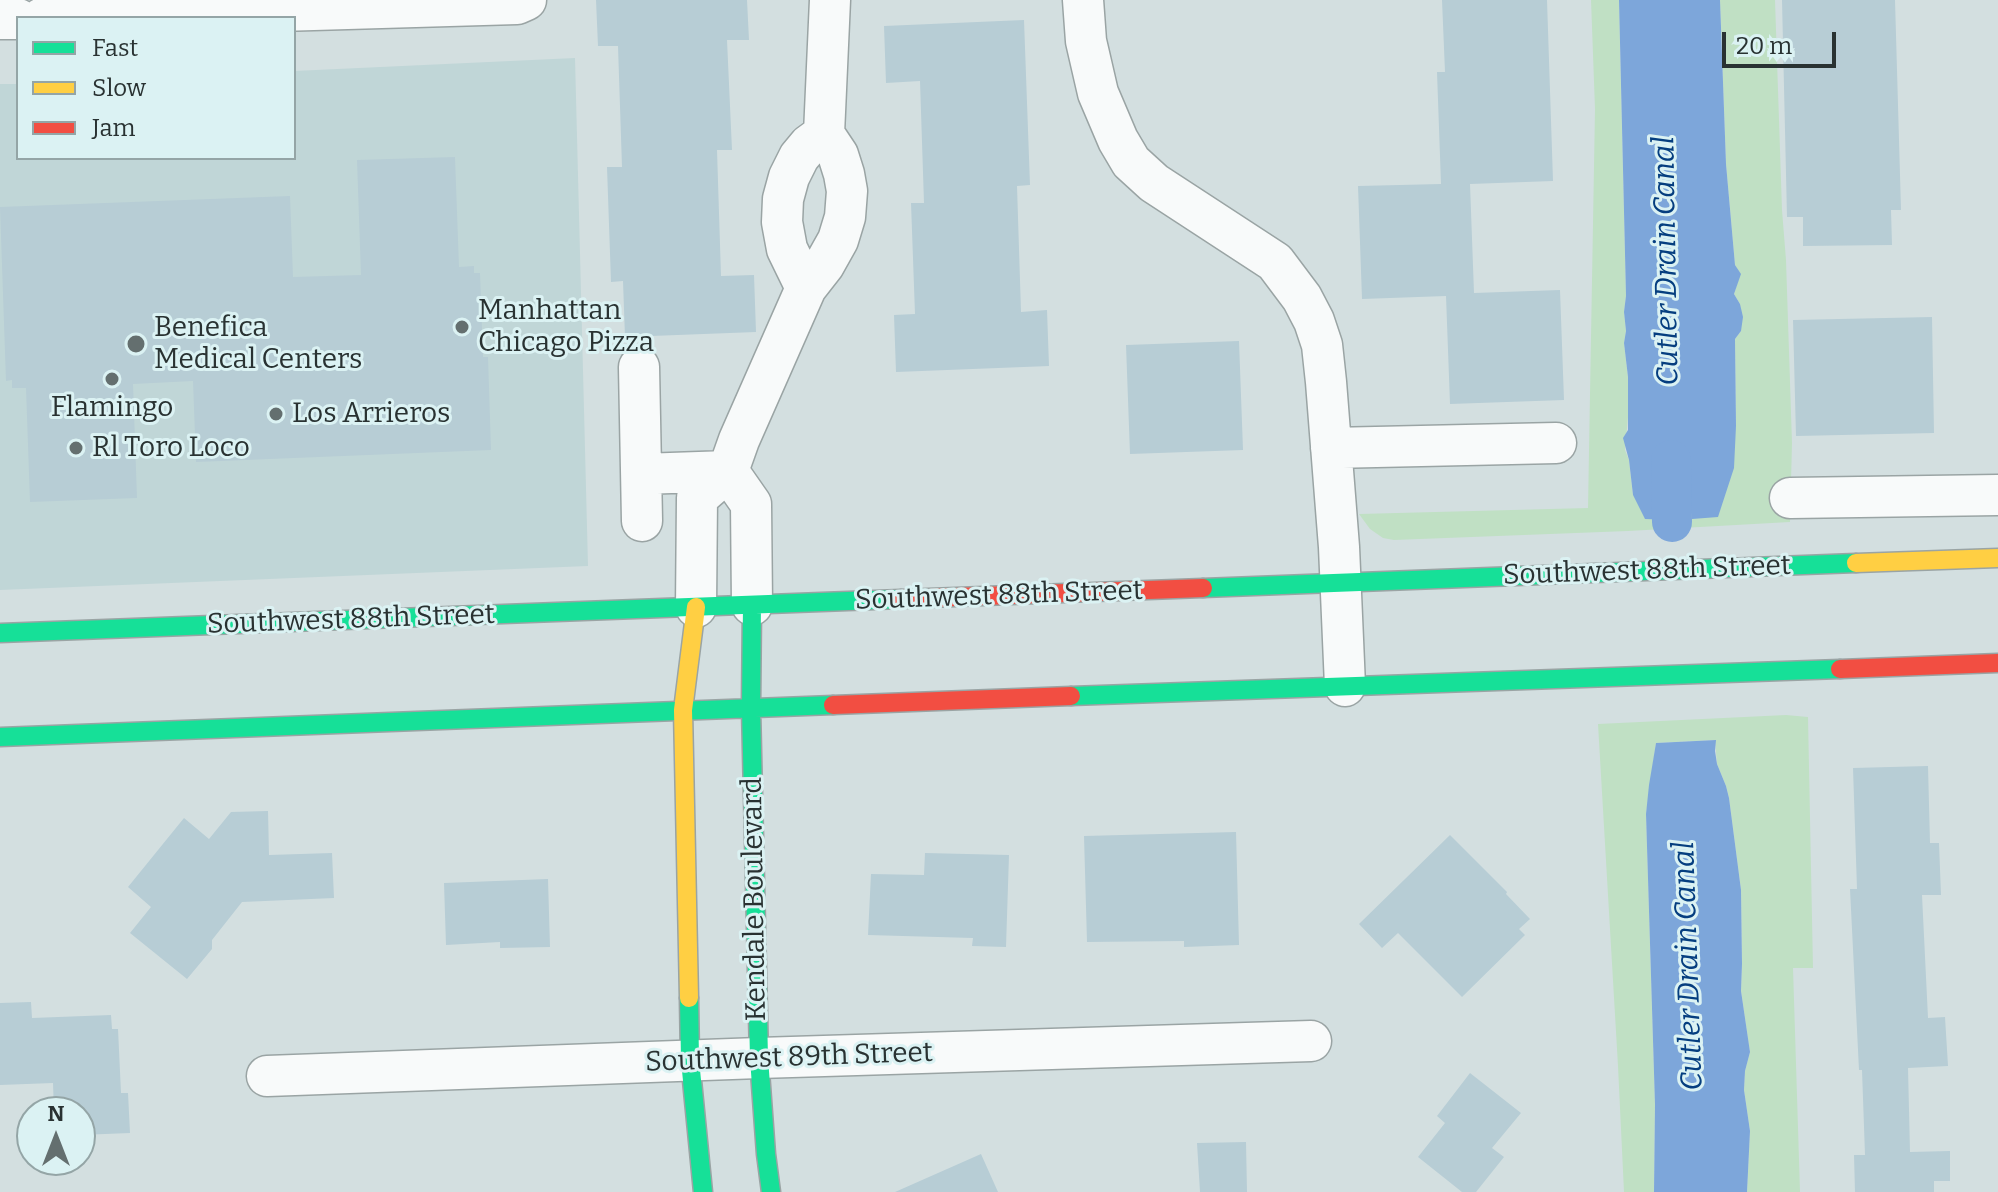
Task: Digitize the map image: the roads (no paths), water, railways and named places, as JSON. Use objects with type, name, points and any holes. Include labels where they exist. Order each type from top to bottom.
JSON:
[{"type":"main road","name":"Southwest 88th Street","points":[[0,633],[1998,558]]},
{"type":"main road","name":"Kendale Boulevard","points":[[752,605],[751,708],[759,1058],[771,1192]]},
{"type":"main road","points":[[696,607],[683,710],[690,1060],[703,1192]]},
{"type":"main road","points":[[0,737],[1998,663]]},
{"type":"street","points":[[113,16],[501,5],[526,0]]},
{"type":"street","points":[[696,607],[697,498],[728,471],[806,288],[838,240],[845,217],[847,191],[844,174],[838,155],[824,134],[830,0]]},
{"type":"street","points":[[1083,0],[1086,41],[1094,80],[1106,115],[1131,162],[1154,183],[1275,262],[1302,298],[1314,321],[1322,345],[1331,448],[1345,686]]},
{"type":"street","points":[[806,288],[787,249],[782,222],[783,199],[799,157],[824,134]]},
{"type":"street","points":[[639,367],[642,521]]},
{"type":"street","points":[[1331,448],[1556,443]]},
{"type":"street","points":[[642,474],[728,471]]},
{"type":"street","points":[[728,471],[751,504],[752,605]]},
{"type":"street","points":[[1790,498],[1998,495]]},
{"type":"street","name":"Southwest 89th Street","points":[[267,1076],[1311,1041]]},
{"type":"water","points":[[1619,0],[1720,0],[1726,164],[1735,265],[1741,274],[1734,294],[1743,317],[1741,331],[1735,339],[1734,468],[1718,517],[1692,519],[1691,512],[1670,513],[1670,520],[1645,519],[1633,495],[1623,438],[1628,430],[1628,377],[1624,343],[1626,296]]},
{"type":"water","points":[[1716,740],[1717,764],[1729,798],[1741,890],[1741,991],[1750,1052],[1744,1090],[1750,1131],[1747,1192],[1654,1192],[1655,1105],[1646,814],[1649,785],[1656,743]]},
{"type":"waterway","name":"Cutler Drain Canal","points":[[1671,460],[1672,522]]},
{"type":"place","name":"Manhattan Chicago Pizza","points":[[462,327]]},
{"type":"place","name":"Benefica Medical Centers","points":[[136,344]]},
{"type":"place","name":"Flamingo","points":[[112,379]]},
{"type":"place","name":"Los Arrieros","points":[[276,414]]},
{"type":"place","name":"Rl Toro Loco","points":[[76,448]]}]
